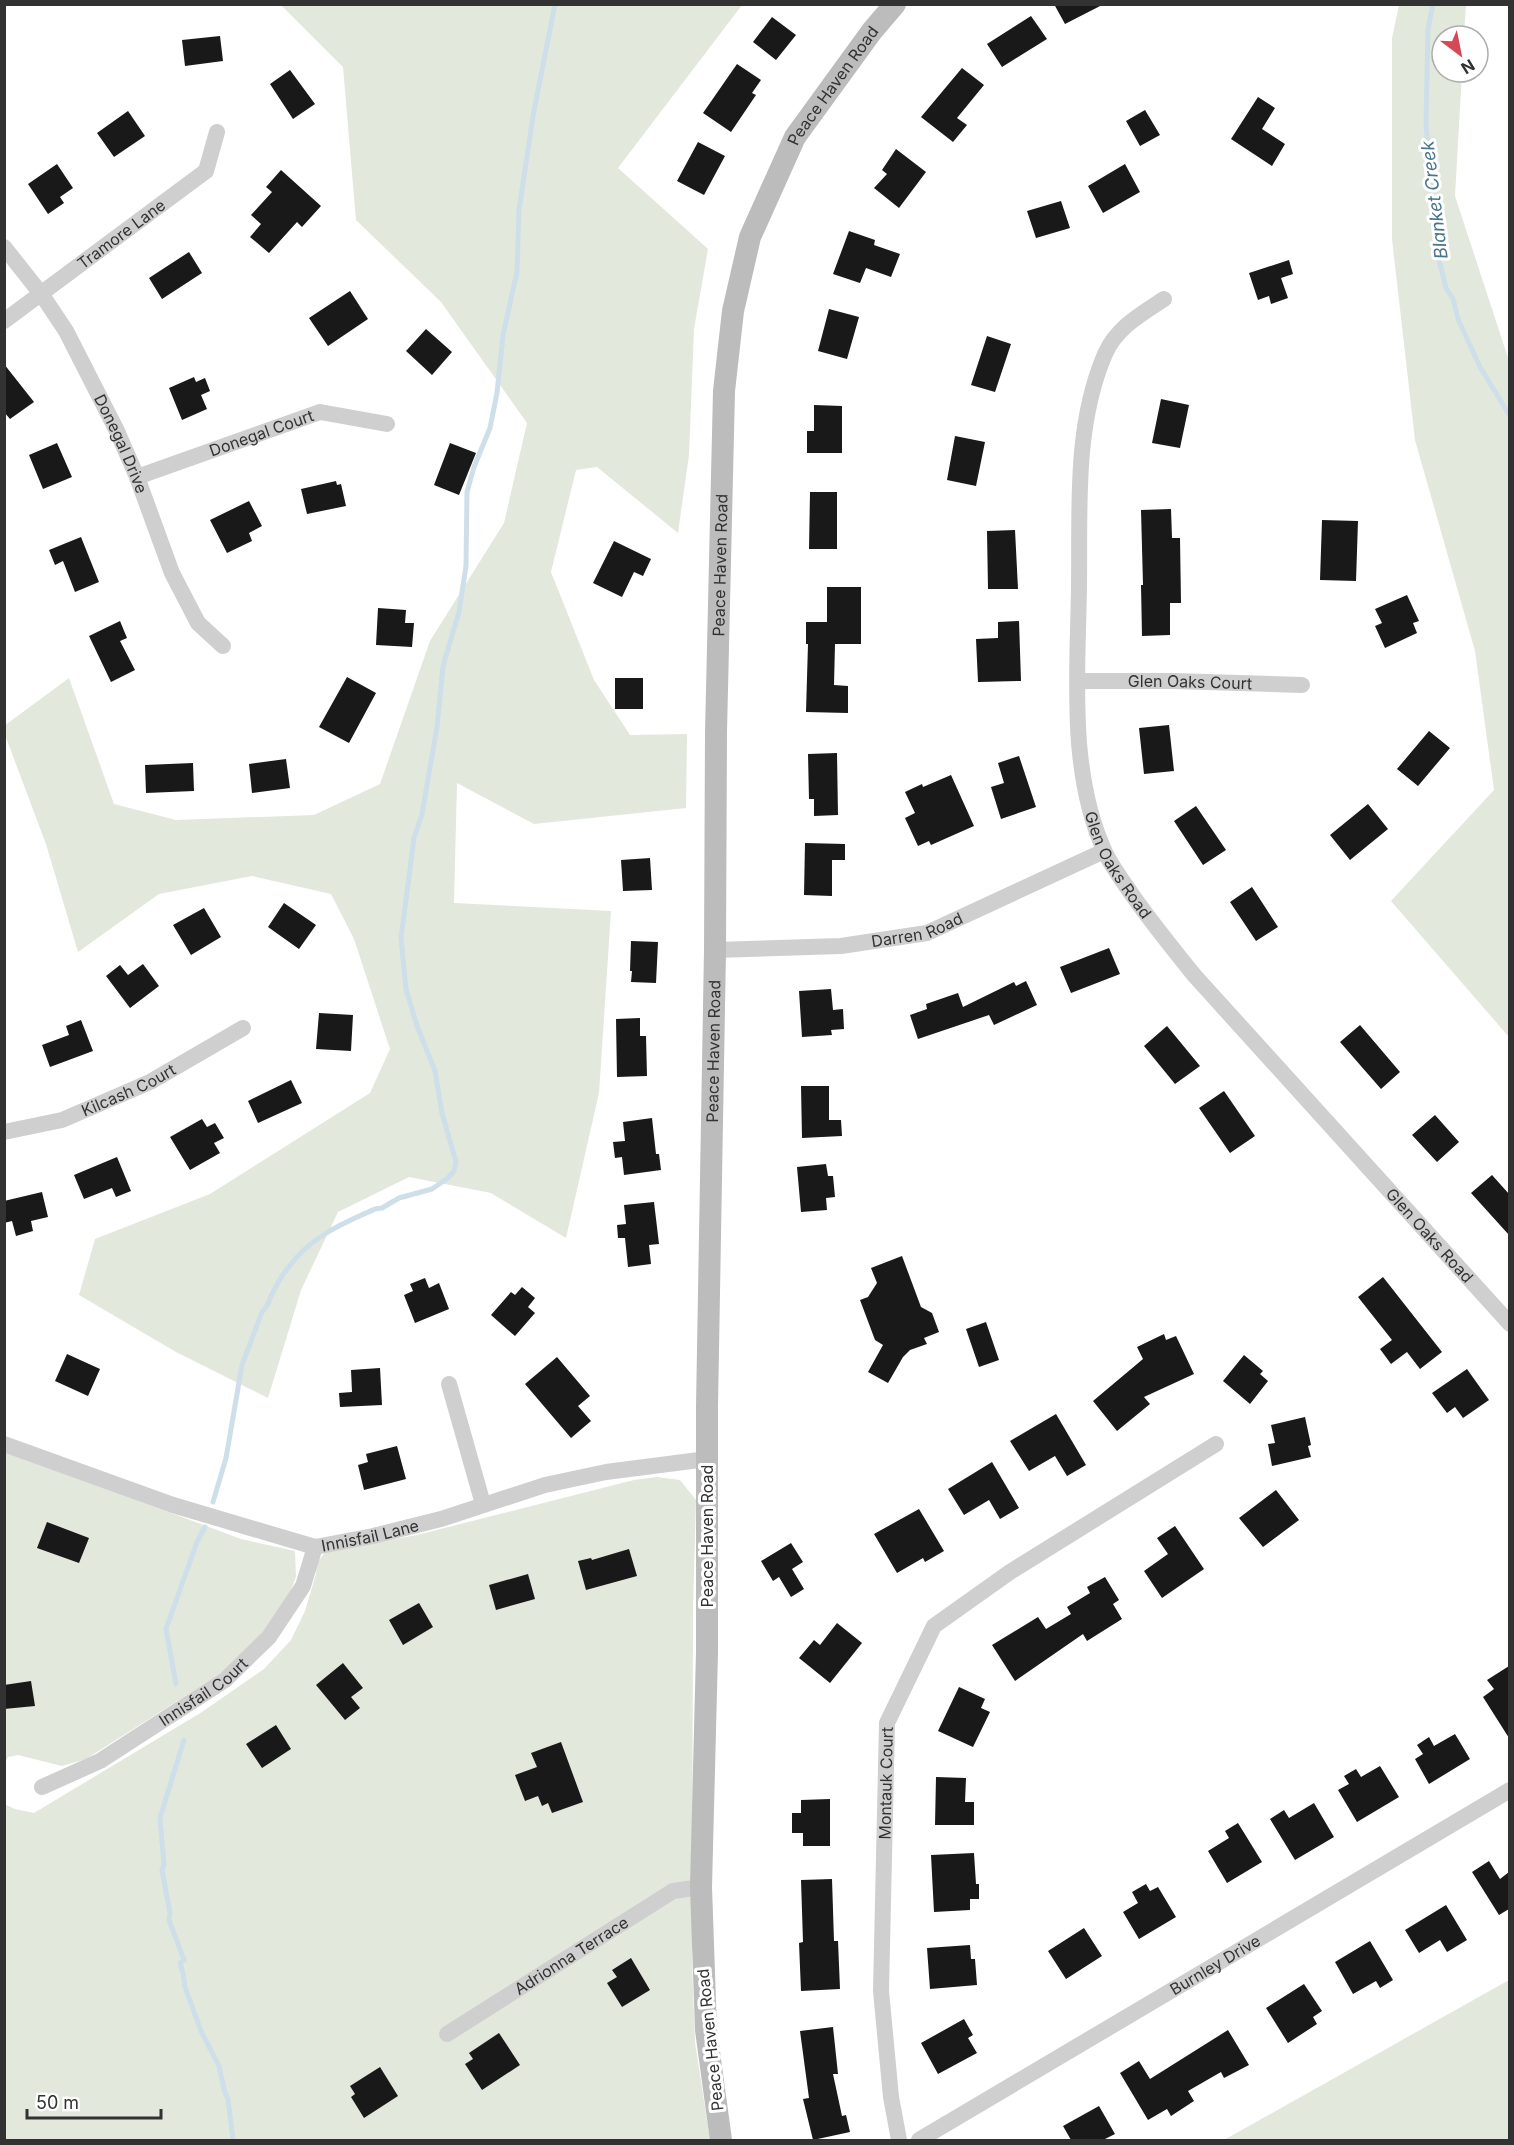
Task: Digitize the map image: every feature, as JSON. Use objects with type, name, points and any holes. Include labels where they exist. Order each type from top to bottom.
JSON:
[{"type":"main road","name":"Peace Haven Road","points":[[721,2140],[706,2030],[701,1887],[707,1652],[707,1459],[716,732],[724,391],[733,311],[750,237],[795,138],[872,31],[895,4]]},
{"type":"street","name":"Tramore Lane","points":[[4,321],[206,171],[217,132]]},
{"type":"street","name":"Donegal Drive","points":[[4,247],[42,295],[66,331],[117,431],[137,477],[172,573],[198,623],[223,646]]},
{"type":"street","name":"Glen Oaks Road","points":[[1164,299],[1133,319],[1116,335],[1105,352],[1085,419],[1080,507],[1078,681],[1083,774],[1090,807],[1104,851],[1119,877],[1161,935],[1194,975],[1509,1324]]},
{"type":"street","name":"Donegal Court","points":[[137,477],[320,412],[387,424]]},
{"type":"street","name":"Glen Oaks Court","points":[[1078,681],[1302,685]]},
{"type":"street","name":"Darren Road","points":[[715,950],[841,946],[927,933],[1104,851]]},
{"type":"street","name":"Kilcash Court","points":[[4,1132],[63,1120],[150,1082],[243,1028]]},
{"type":"street","points":[[449,1384],[483,1504]]},
{"type":"street","name":"Innisfail Lane","points":[[4,1444],[173,1505],[315,1548],[441,1519],[545,1485],[606,1472],[707,1459]]},
{"type":"street","name":"Montauk Court","points":[[899,2140],[891,2097],[881,1991],[887,1723],[934,1626],[1010,1572],[1216,1444]]},
{"type":"street","name":"Innisfail Court","points":[[42,1787],[100,1761],[225,1680],[269,1637],[303,1586],[315,1548]]},
{"type":"street","name":"Burnley Drive","points":[[919,2140],[1509,1790]]},
{"type":"street","name":"Adrionna Terrace","points":[[447,2034],[673,1891],[701,1887]]},
{"type":"shaded area","points":[[281,5],[742,5],[618,168],[708,249],[694,329],[689,455],[678,533],[597,467],[576,470],[551,572],[594,680],[630,735],[687,734],[686,808],[534,824],[457,783],[454,903],[611,911],[599,1093],[566,1238],[491,1193],[409,1177],[338,1212],[301,1290],[268,1398],[176,1352],[79,1295],[95,1239],[210,1194],[370,1093],[390,1049],[354,939],[331,894],[252,876],[159,894],[78,952],[46,844],[5,735],[4,726],[69,678],[114,804],[176,820],[314,815],[380,784],[430,641],[504,523],[527,423],[441,302],[356,220],[343,67]]},
{"type":"shaded area","points":[[1399,5],[1466,5],[1465,24],[1430,24],[1430,84],[1461,84],[1455,196],[1510,364],[1509,1037],[1391,901],[1494,790],[1475,651],[1415,440],[1392,239],[1392,38]]},
{"type":"shaded area","points":[[5,1451],[241,1539],[295,1551],[296,1577],[284,1607],[237,1663],[86,1759],[62,1766],[18,1755],[8,1757],[5,1763]]},
{"type":"shaded area","points":[[657,1477],[680,1480],[696,1500],[693,1608],[692,1961],[695,2042],[710,2140],[5,2140],[4,1804],[34,1813],[202,1712],[264,1669],[291,1640],[305,1611],[317,1563],[326,1551],[417,1535],[634,1480]]},
{"type":"shaded area","points":[[1509,1980],[1509,2140],[1224,2140]]},
{"type":"building","points":[[1054,4],[1104,4],[1065,24]]},
{"type":"building","points":[[1031,16],[1047,39],[1002,67],[987,44]]},
{"type":"building","points":[[772,17],[796,35],[776,60],[753,42]]},
{"type":"building","points":[[220,36],[223,61],[185,66],[182,40]]},
{"type":"building","points":[[737,64],[761,80],[752,93],[756,95],[731,132],[703,113]]},
{"type":"building","points":[[962,68],[984,85],[957,118],[967,125],[953,142],[921,117]]},
{"type":"building","points":[[290,70],[315,104],[293,119],[270,84]]},
{"type":"building","points":[[1258,97],[1275,108],[1262,129],[1285,144],[1272,166],[1231,139]]},
{"type":"building","points":[[1145,110],[1160,135],[1140,146],[1126,121]]},
{"type":"building","points":[[128,111],[145,136],[114,157],[97,133]]},
{"type":"building","points":[[698,142],[725,156],[704,195],[677,181]]},
{"type":"building","points":[[896,149],[926,172],[899,208],[874,188],[887,174],[882,170]]},
{"type":"building","points":[[57,164],[73,188],[60,197],[64,203],[48,214],[28,184]]},
{"type":"building","points":[[1125,164],[1140,192],[1103,213],[1088,186]]},
{"type":"building","points":[[281,170],[321,206],[302,227],[297,222],[269,253],[250,237],[261,224],[251,215],[272,192],[266,187]]},
{"type":"building","points":[[1061,201],[1070,228],[1036,238],[1027,211]]},
{"type":"building","points":[[849,231],[875,240],[874,245],[900,254],[891,277],[866,268],[860,283],[833,274]]},
{"type":"building","points":[[189,252],[202,273],[162,299],[149,278]]},
{"type":"building","points":[[1289,260],[1293,274],[1281,278],[1288,298],[1271,304],[1269,296],[1258,300],[1249,273]]},
{"type":"building","points":[[350,291],[368,319],[328,346],[309,318]]},
{"type":"building","points":[[829,309],[859,317],[847,359],[818,351]]},
{"type":"building","points":[[426,329],[452,352],[432,375],[406,351]]},
{"type":"building","points":[[987,336],[1011,344],[995,392],[971,385]]},
{"type":"building","points":[[4,364],[34,402],[10,419],[4,412]]},
{"type":"building","points":[[194,377],[196,382],[205,378],[210,391],[201,395],[207,409],[182,420],[169,388]]},
{"type":"building","points":[[1161,399],[1189,405],[1180,448],[1152,443]]},
{"type":"building","points":[[814,405],[842,406],[842,453],[807,453],[807,431],[814,431]]},
{"type":"building","points":[[955,436],[985,442],[976,486],[947,480]]},
{"type":"building","points":[[57,443],[72,477],[43,489],[29,455]]},
{"type":"building","points":[[450,443],[476,453],[459,495],[434,485]]},
{"type":"building","points":[[336,481],[337,485],[341,484],[346,506],[307,514],[301,489]]},
{"type":"building","points":[[810,492],[837,492],[837,549],[809,549]]},
{"type":"building","points":[[249,501],[262,526],[249,533],[252,541],[227,553],[210,520]]},
{"type":"building","points":[[1171,509],[1172,538],[1180,538],[1181,603],[1170,603],[1170,635],[1142,636],[1141,510]]},
{"type":"building","points":[[1322,520],[1358,521],[1356,581],[1320,580]]},
{"type":"building","points":[[1015,530],[1018,589],[988,589],[987,531]]},
{"type":"building","points":[[81,537],[99,582],[75,592],[63,561],[55,565],[49,550]]},
{"type":"building","points":[[614,541],[651,559],[643,576],[634,572],[622,597],[593,583]]},
{"type":"building","points":[[827,587],[861,587],[861,644],[835,644],[834,685],[848,686],[848,713],[806,712],[808,644],[806,644],[806,622],[827,622]]},
{"type":"building","points":[[1407,595],[1419,621],[1413,623],[1417,633],[1385,648],[1375,626],[1382,623],[1375,609]]},
{"type":"building","points":[[378,608],[406,610],[405,623],[414,623],[412,647],[376,645]]},
{"type":"building","points":[[120,621],[127,638],[120,641],[135,670],[111,682],[89,636]]},
{"type":"building","points":[[1019,621],[1021,681],[978,682],[976,639],[998,638],[998,622]]},
{"type":"building","points":[[347,677],[376,693],[349,743],[319,727]]},
{"type":"building","points":[[615,678],[643,678],[643,709],[615,709]]},
{"type":"building","points":[[1169,725],[1174,771],[1144,774],[1139,728]]},
{"type":"building","points":[[1429,731],[1450,748],[1418,786],[1397,769]]},
{"type":"building","points":[[837,753],[838,815],[814,816],[814,799],[809,799],[808,754]]},
{"type":"building","points":[[1019,756],[1036,807],[1001,819],[991,787],[1004,783],[998,763]]},
{"type":"building","points":[[286,759],[290,788],[252,793],[249,764]]},
{"type":"building","points":[[193,763],[194,791],[146,793],[145,765]]},
{"type":"building","points":[[951,775],[974,826],[931,845],[929,841],[918,846],[905,818],[915,813],[905,792]]},
{"type":"building","points":[[1368,804],[1388,829],[1350,860],[1330,835]]},
{"type":"building","points":[[1196,806],[1226,850],[1203,865],[1174,821]]},
{"type":"building","points":[[805,843],[845,844],[845,860],[832,860],[832,896],[804,895]]},
{"type":"building","points":[[650,858],[652,890],[623,891],[621,860]]},
{"type":"building","points":[[1252,887],[1278,927],[1256,941],[1230,902]]},
{"type":"building","points":[[284,903],[316,925],[299,949],[268,927]]},
{"type":"building","points":[[204,908],[221,937],[191,955],[173,925]]},
{"type":"building","points":[[631,941],[658,942],[656,983],[631,982]]},
{"type":"building","points":[[1109,948],[1120,974],[1071,993],[1060,967]]},
{"type":"building","points":[[143,964],[159,986],[130,1008],[106,976],[120,965],[128,975]]},
{"type":"building","points":[[1026,981],[1037,1005],[994,1025],[989,1015],[918,1039],[910,1015],[927,1009],[926,1004],[958,993],[963,1007],[1014,982],[1016,986]]},
{"type":"building","points":[[831,989],[833,1010],[843,1009],[844,1029],[831,1030],[832,1035],[802,1037],[799,991]]},
{"type":"building","points":[[319,1013],[353,1015],[351,1051],[316,1049]]},
{"type":"building","points":[[640,1018],[640,1036],[646,1036],[647,1076],[617,1077],[616,1019]]},
{"type":"building","points":[[81,1020],[93,1051],[50,1067],[42,1045],[69,1035],[66,1026]]},
{"type":"building","points":[[1360,1025],[1400,1072],[1381,1089],[1340,1042]]},
{"type":"building","points":[[1167,1026],[1200,1066],[1175,1084],[1144,1046]]},
{"type":"building","points":[[291,1080],[302,1103],[258,1123],[248,1101]]},
{"type":"building","points":[[801,1086],[829,1086],[829,1120],[841,1120],[842,1136],[802,1138]]},
{"type":"building","points":[[1224,1091],[1255,1136],[1230,1153],[1199,1108]]},
{"type":"building","points":[[1435,1115],[1459,1142],[1437,1162],[1412,1135]]},
{"type":"building","points":[[652,1118],[656,1154],[659,1154],[661,1170],[624,1175],[622,1157],[615,1158],[613,1142],[625,1141],[623,1122]]},
{"type":"building","points":[[202,1119],[207,1127],[215,1123],[224,1138],[214,1143],[220,1153],[190,1170],[170,1137]]},
{"type":"building","points":[[117,1157],[131,1191],[116,1197],[112,1188],[84,1199],[74,1175]]},
{"type":"building","points":[[826,1164],[828,1176],[833,1176],[835,1197],[826,1198],[827,1210],[801,1212],[797,1167]]},
{"type":"building","points":[[1492,1175],[1509,1194],[1509,1235],[1471,1193]]},
{"type":"building","points":[[42,1192],[48,1217],[31,1221],[33,1231],[16,1236],[12,1221],[4,1223],[4,1201]]},
{"type":"building","points":[[654,1202],[659,1244],[649,1245],[651,1264],[628,1267],[625,1238],[618,1238],[617,1225],[626,1224],[624,1205]]},
{"type":"building","points":[[902,1256],[921,1307],[932,1313],[939,1332],[924,1338],[927,1344],[910,1350],[903,1357],[888,1383],[868,1372],[883,1345],[875,1340],[860,1300],[868,1297],[877,1283],[871,1268]]},
{"type":"building","points":[[1383,1277],[1442,1352],[1420,1369],[1407,1352],[1391,1364],[1380,1349],[1392,1340],[1358,1297]]},
{"type":"building","points":[[425,1278],[429,1288],[439,1283],[449,1309],[415,1323],[404,1295],[413,1291],[410,1284]]},
{"type":"building","points":[[522,1287],[535,1298],[528,1307],[535,1313],[515,1336],[491,1315],[511,1292],[515,1295]]},
{"type":"building","points":[[986,1322],[999,1360],[979,1367],[966,1329]]},
{"type":"building","points":[[1164,1334],[1166,1340],[1176,1336],[1194,1374],[1144,1397],[1150,1404],[1117,1431],[1093,1401],[1143,1359],[1137,1347]]},
{"type":"building","points":[[67,1354],[100,1369],[88,1396],[55,1381]]},
{"type":"building","points":[[1244,1355],[1263,1371],[1260,1374],[1268,1381],[1250,1404],[1223,1381]]},
{"type":"building","points":[[557,1357],[590,1396],[578,1406],[591,1421],[571,1438],[525,1384]]},
{"type":"building","points":[[380,1368],[382,1405],[340,1407],[339,1393],[352,1392],[351,1370]]},
{"type":"building","points":[[1467,1369],[1489,1400],[1463,1418],[1455,1407],[1447,1413],[1432,1393]]},
{"type":"building","points":[[1056,1414],[1086,1465],[1067,1476],[1055,1456],[1029,1471],[1010,1441]]},
{"type":"building","points":[[1305,1417],[1311,1457],[1272,1466],[1268,1444],[1275,1443],[1271,1425]]},
{"type":"building","points":[[397,1446],[406,1479],[364,1490],[358,1465],[368,1462],[366,1454]]},
{"type":"building","points":[[992,1462],[1019,1508],[1000,1519],[989,1500],[964,1515],[948,1489]]},
{"type":"building","points":[[1276,1490],[1299,1520],[1263,1547],[1239,1518]]},
{"type":"building","points":[[919,1509],[944,1551],[925,1562],[923,1558],[897,1573],[874,1534]]},
{"type":"building","points":[[47,1522],[89,1538],[79,1563],[37,1548]]},
{"type":"building","points":[[1175,1526],[1204,1569],[1162,1598],[1144,1571],[1168,1554],[1157,1538]]},
{"type":"building","points":[[791,1543],[803,1562],[792,1569],[804,1589],[791,1597],[779,1577],[773,1581],[761,1561]]},
{"type":"building","points":[[629,1549],[637,1576],[586,1590],[578,1561],[591,1558],[592,1560]]},
{"type":"building","points":[[528,1574],[535,1599],[496,1610],[489,1585]]},
{"type":"building","points":[[1105,1577],[1119,1600],[1113,1604],[1122,1619],[1087,1641],[1083,1634],[1015,1681],[992,1645],[1038,1617],[1046,1629],[1071,1614],[1067,1607],[1090,1593],[1087,1587]]},
{"type":"building","points":[[419,1603],[433,1627],[403,1645],[389,1620]]},
{"type":"building","points":[[837,1623],[862,1643],[830,1683],[799,1658],[814,1640],[820,1645]]},
{"type":"building","points":[[343,1663],[363,1688],[351,1697],[360,1708],[345,1720],[316,1685]]},
{"type":"building","points":[[1509,1666],[1509,1738],[1483,1697],[1494,1689],[1487,1680]]},
{"type":"building","points":[[31,1681],[35,1706],[4,1709],[4,1685]]},
{"type":"building","points":[[959,1687],[985,1699],[981,1708],[990,1712],[973,1747],[938,1731]]},
{"type":"building","points":[[276,1725],[291,1749],[262,1768],[246,1744]]},
{"type":"building","points":[[1455,1734],[1470,1759],[1429,1784],[1415,1759],[1423,1754],[1417,1745],[1429,1737],[1434,1746]]},
{"type":"building","points":[[561,1742],[583,1802],[552,1813],[548,1803],[542,1806],[538,1796],[525,1801],[515,1775],[537,1767],[531,1753]]},
{"type":"building","points":[[1380,1766],[1399,1797],[1357,1822],[1338,1790],[1349,1784],[1344,1776],[1356,1769],[1361,1777]]},
{"type":"building","points":[[936,1777],[966,1778],[965,1802],[974,1802],[974,1825],[935,1825]]},
{"type":"building","points":[[830,1799],[830,1846],[803,1846],[803,1833],[792,1833],[792,1813],[801,1813],[801,1800]]},
{"type":"building","points":[[1314,1803],[1334,1837],[1295,1860],[1270,1819],[1284,1810],[1289,1818]]},
{"type":"building","points":[[1238,1823],[1262,1862],[1227,1883],[1208,1851],[1229,1838],[1225,1831]]},
{"type":"building","points":[[974,1853],[979,1899],[970,1899],[970,1910],[934,1912],[931,1855]]},
{"type":"building","points":[[1489,1861],[1500,1879],[1509,1872],[1509,1909],[1499,1915],[1472,1872]]},
{"type":"building","points":[[832,1879],[834,1941],[838,1941],[840,1989],[801,1991],[799,1943],[803,1942],[801,1880]]},
{"type":"building","points":[[1146,1884],[1150,1891],[1158,1887],[1176,1917],[1139,1939],[1123,1912],[1138,1903],[1132,1892]]},
{"type":"building","points":[[1446,1905],[1467,1940],[1447,1952],[1440,1940],[1419,1953],[1405,1930]]},
{"type":"building","points":[[1084,1928],[1102,1956],[1066,1979],[1048,1951]]},
{"type":"building","points":[[1370,1941],[1393,1980],[1380,1988],[1376,1981],[1353,1994],[1335,1962]]},
{"type":"building","points":[[970,1945],[971,1959],[975,1959],[977,1985],[930,1989],[927,1948]]},
{"type":"building","points":[[631,1958],[650,1990],[622,2007],[607,1983],[617,1977],[612,1970]]},
{"type":"building","points":[[1304,1984],[1322,2011],[1313,2017],[1317,2024],[1288,2043],[1266,2008]]},
{"type":"building","points":[[964,2019],[973,2035],[968,2038],[977,2053],[938,2074],[921,2043]]},
{"type":"building","points":[[833,2027],[838,2074],[833,2074],[842,2116],[846,2115],[850,2132],[813,2140],[803,2099],[809,2098],[800,2031]]},
{"type":"building","points":[[1228,2030],[1249,2065],[1224,2078],[1221,2072],[1188,2091],[1194,2101],[1171,2116],[1167,2109],[1148,2120],[1120,2073],[1139,2061],[1150,2079]]},
{"type":"building","points":[[499,2033],[520,2065],[482,2090],[465,2064],[473,2059],[469,2053]]},
{"type":"building","points":[[380,2067],[398,2096],[364,2118],[351,2097],[355,2094],[350,2086]]},
{"type":"building","points":[[1099,2106],[1115,2134],[1103,2140],[1071,2140],[1063,2126]]},
{"type":"waterway","points":[[213,1502],[226,1458],[242,1365],[262,1312],[284,1274],[306,1248],[327,1232],[399,1198],[432,1189],[454,1171],[456,1162],[442,1113],[435,1071],[417,1026],[406,989],[401,938],[414,838],[422,814],[437,727],[443,666],[459,612],[466,566],[467,492],[474,467],[490,428],[497,393],[503,335],[517,272],[519,210],[533,116],[555,4]]},
{"type":"waterway","name":"Blanket Creek","points":[[1433,4],[1428,29],[1426,123],[1436,248],[1446,288],[1453,299],[1458,319],[1480,367],[1510,416]]},
{"type":"waterway","points":[[176,1684],[166,1629],[197,1542],[205,1527]]},
{"type":"waterway","points":[[184,1740],[160,1818],[164,1865],[162,1870],[170,1913],[169,1920],[184,1960],[180,1963],[185,1987],[201,2031],[219,2066],[228,2099],[233,2140]]}]
